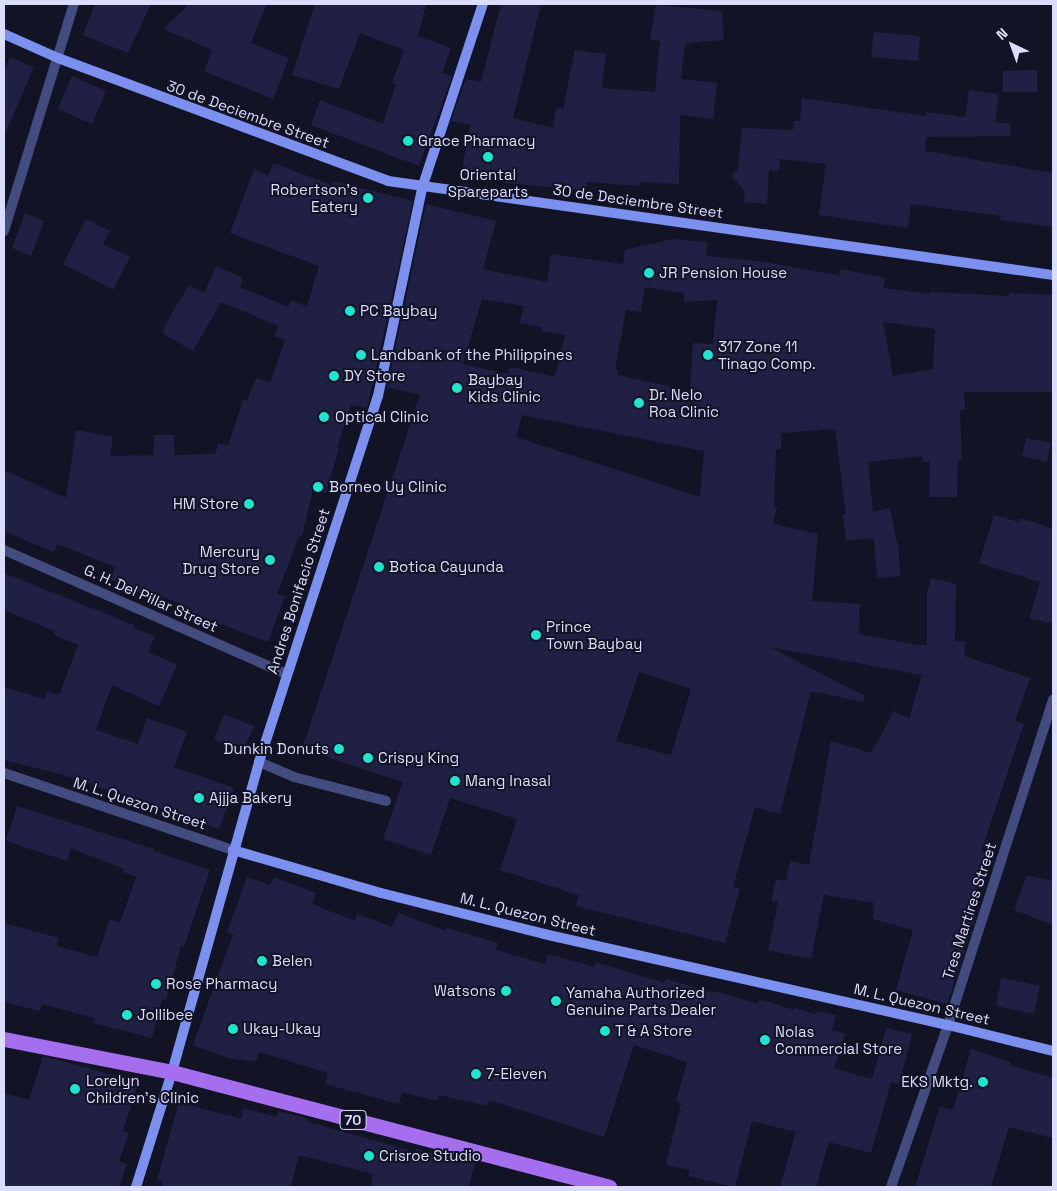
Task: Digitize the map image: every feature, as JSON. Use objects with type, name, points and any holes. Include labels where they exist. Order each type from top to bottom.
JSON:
[{"type":"main road","name":"70","points":[[4,1039],[172,1072],[610,1187]]},
{"type":"street","points":[[4,231],[74,4]]},
{"type":"street","name":"Andres Bonifacio Street","points":[[136,1187],[172,1072],[259,762],[286,674],[378,396],[423,185],[483,4]]},
{"type":"street","name":"30 de Deciembre Street","points":[[4,34],[58,58],[388,181],[1053,275]]},
{"type":"street","name":"G. H. Del Pillar Street","points":[[4,550],[286,674]]},
{"type":"street","name":"Tres Martires Street","points":[[891,1187],[948,1025],[1053,700]]},
{"type":"street","points":[[259,762],[294,777],[386,801]]},
{"type":"street","name":"M. L. Quezon Street","points":[[4,773],[233,850],[381,893],[544,934],[948,1025],[1053,1051]]},
{"type":"building","points":[[95,4],[151,4],[128,53],[83,35]]},
{"type":"building","points":[[189,4],[267,4],[251,43],[289,58],[273,99],[204,71],[212,50],[163,29]]},
{"type":"building","points":[[315,4],[426,4],[418,36],[451,48],[442,73],[452,76],[419,166],[311,125],[320,100],[383,124],[396,84],[392,83],[404,50],[360,33],[339,89],[292,75]]},
{"type":"building","points":[[501,4],[541,4],[513,118],[553,128],[556,108],[563,109],[575,50],[606,54],[602,88],[655,92],[660,41],[650,40],[656,5],[722,11],[724,40],[685,43],[681,79],[717,83],[713,119],[680,115],[679,184],[639,182],[639,186],[587,182],[586,191],[507,183],[461,175],[470,125],[451,121],[466,79],[481,82]]},
{"type":"building","points":[[874,32],[920,36],[918,61],[871,57]]},
{"type":"building","points":[[10,57],[34,67],[4,136],[4,71]]},
{"type":"building","points":[[1037,70],[1037,92],[1003,92],[1003,71]]},
{"type":"building","points":[[72,76],[106,91],[92,124],[58,109]]},
{"type":"building","points":[[969,90],[999,94],[995,122],[1011,124],[1010,136],[926,137],[925,151],[1053,173],[1053,227],[1000,220],[1001,216],[911,204],[908,228],[819,215],[826,164],[780,159],[779,171],[769,170],[767,204],[744,202],[745,191],[731,176],[738,169],[742,128],[793,130],[794,121],[800,121],[802,98],[925,116],[926,112],[965,117]]},
{"type":"building","points":[[273,163],[332,185],[333,181],[413,201],[367,408],[351,405],[337,447],[339,448],[326,493],[313,490],[302,537],[299,536],[277,594],[285,596],[268,642],[184,610],[186,606],[148,591],[146,596],[110,579],[115,567],[57,544],[54,552],[4,531],[4,470],[66,498],[76,430],[113,437],[110,456],[154,455],[154,435],[174,435],[174,455],[216,454],[218,443],[228,446],[243,400],[247,401],[256,378],[270,383],[285,340],[274,336],[278,326],[221,302],[193,351],[162,333],[189,285],[204,293],[216,266],[243,278],[240,287],[288,307],[292,300],[307,307],[319,266],[230,233],[254,169],[268,175]]},
{"type":"building","points":[[426,204],[496,221],[483,269],[547,282],[551,254],[623,264],[625,250],[673,239],[707,242],[706,256],[757,261],[839,275],[840,269],[885,278],[883,288],[930,294],[930,292],[1009,296],[1009,293],[1053,295],[1053,392],[964,392],[965,410],[960,410],[962,460],[958,460],[957,497],[929,497],[930,462],[923,462],[922,456],[868,462],[873,512],[890,508],[899,552],[900,576],[877,578],[874,538],[846,541],[843,515],[846,514],[835,429],[781,433],[781,449],[776,449],[774,506],[777,507],[773,524],[818,534],[812,601],[860,604],[859,634],[927,645],[927,594],[931,578],[956,584],[955,641],[966,642],[964,656],[1030,678],[1015,721],[1024,724],[981,852],[988,854],[970,920],[974,921],[947,1004],[896,990],[913,930],[873,919],[874,903],[824,895],[811,959],[768,950],[778,902],[771,901],[776,879],[786,881],[790,861],[809,865],[831,741],[871,753],[894,711],[909,719],[922,675],[770,647],[865,696],[863,702],[811,691],[780,814],[755,807],[733,887],[740,888],[725,943],[576,906],[579,895],[500,870],[517,819],[450,798],[431,855],[383,839],[403,782],[302,749],[420,395],[387,387]],"holes":[[[645,287],[684,293],[684,302],[717,300],[713,344],[693,343],[690,391],[617,375],[618,370],[615,370],[626,310],[641,312]],[[482,299],[524,306],[520,323],[541,327],[541,331],[565,335],[555,377],[510,367],[508,374],[463,364]],[[883,322],[935,329],[933,369],[893,376]],[[522,415],[704,451],[700,497],[516,437]],[[639,672],[691,689],[671,755],[616,741]]]},
{"type":"building","points":[[25,213],[44,221],[31,256],[12,248]]},
{"type":"building","points":[[86,219],[110,231],[103,244],[130,257],[113,290],[63,264]]},
{"type":"building","points":[[1026,438],[1051,443],[1047,462],[1022,456]]},
{"type":"building","points":[[994,515],[1019,522],[1021,518],[1053,529],[1053,624],[1029,618],[1040,582],[979,563]]},
{"type":"building","points":[[4,573],[134,625],[133,628],[155,636],[148,652],[177,665],[159,706],[112,685],[96,730],[138,744],[147,718],[187,732],[174,767],[234,788],[219,829],[64,775],[4,760],[4,687],[44,699],[47,691],[59,695],[78,645],[53,634],[55,631],[4,610]]},
{"type":"building","points":[[224,714],[254,726],[243,751],[214,740]]},
{"type":"building","points":[[17,806],[154,849],[154,851],[210,870],[184,947],[181,946],[166,1000],[162,999],[152,1038],[94,1023],[95,1018],[42,1004],[40,1011],[4,1002],[4,923],[59,938],[57,946],[97,957],[110,919],[120,923],[136,877],[123,872],[124,869],[71,848],[67,861],[6,841]]},
{"type":"building","points":[[1027,875],[1053,881],[1053,925],[1014,910]]},
{"type":"building","points":[[247,877],[270,885],[274,877],[316,893],[312,904],[355,921],[357,914],[392,927],[398,913],[446,931],[447,928],[498,943],[496,950],[545,964],[548,954],[594,967],[596,962],[664,983],[666,979],[758,1004],[759,999],[794,1010],[795,1008],[816,1014],[817,1011],[836,1015],[832,1030],[845,1034],[834,1068],[872,1079],[886,1028],[912,1034],[899,1084],[891,1082],[871,1153],[829,1142],[816,1187],[780,1187],[796,1132],[752,1121],[735,1187],[688,1176],[690,1170],[666,1165],[681,1103],[676,1102],[687,1062],[634,1045],[604,1137],[489,1100],[487,1106],[439,1095],[437,1101],[402,1092],[399,1104],[325,1084],[328,1073],[259,1052],[256,1061],[231,1059],[193,1045],[233,934],[227,932]]},
{"type":"building","points":[[1001,978],[1040,986],[1034,1014],[996,1006]]},
{"type":"building","points":[[971,1049],[1011,1062],[1010,1065],[1053,1078],[1053,1138],[1009,1127],[991,1187],[915,1187],[940,1106],[953,1110]]},
{"type":"building","points":[[43,1056],[138,1082],[123,1131],[129,1133],[119,1161],[127,1164],[119,1187],[4,1187],[4,1093],[29,1100]]},
{"type":"building","points":[[179,1102],[241,1119],[244,1108],[276,1117],[278,1111],[309,1119],[308,1122],[416,1152],[416,1149],[475,1163],[469,1187],[371,1187],[373,1174],[299,1155],[291,1187],[161,1187],[163,1181],[157,1180]]},
{"type":"place","name":"Grace Pharmacy","points":[[408,141]]},
{"type":"place","name":"Oriental Spareparts","points":[[488,157]]},
{"type":"place","name":"Robertson's Eatery","points":[[368,198]]},
{"type":"place","name":"JR Pension House","points":[[649,273]]},
{"type":"place","name":"PC Baybay","points":[[350,311]]},
{"type":"place","name":"Landbank of the Philippines","points":[[361,355]]},
{"type":"place","name":"317 Zone 11 Tinago Comp.","points":[[708,355]]},
{"type":"place","name":"DY Store","points":[[334,376]]},
{"type":"place","name":"Baybay Kids Clinic","points":[[457,388]]},
{"type":"place","name":"Dr. Nelo Roa Clinic","points":[[639,403]]},
{"type":"place","name":"Optical Clinic","points":[[324,417]]},
{"type":"place","name":"Borneo Uy Clinic","points":[[318,487]]},
{"type":"place","name":"HM Store","points":[[249,504]]},
{"type":"place","name":"Mercury Drug Store","points":[[270,560]]},
{"type":"place","name":"Botica Cayunda","points":[[379,567]]},
{"type":"place","name":"Prince Town Baybay","points":[[536,635]]},
{"type":"place","name":"Dunkin Donuts","points":[[339,749]]},
{"type":"place","name":"Crispy King","points":[[368,758]]},
{"type":"place","name":"Mang Inasal","points":[[455,781]]},
{"type":"place","name":"Ajjja Bakery","points":[[199,798]]},
{"type":"place","name":"Belen","points":[[262,961]]},
{"type":"place","name":"Rose Pharmacy","points":[[156,984]]},
{"type":"place","name":"Watsons","points":[[506,991]]},
{"type":"place","name":"Yamaha Authorized Genuine Parts Dealer","points":[[556,1001]]},
{"type":"place","name":"Jollibee","points":[[127,1015]]},
{"type":"place","name":"Ukay-Ukay","points":[[233,1029]]},
{"type":"place","name":"T & A Store","points":[[605,1031]]},
{"type":"place","name":"Nolas Commercial Store","points":[[765,1040]]},
{"type":"place","name":"7-Eleven","points":[[476,1074]]},
{"type":"place","name":"EKS Mktg.","points":[[983,1082]]},
{"type":"place","name":"Lorelyn Children's Clinic","points":[[75,1089]]},
{"type":"place","name":"Crisroe Studio","points":[[369,1156]]}]
